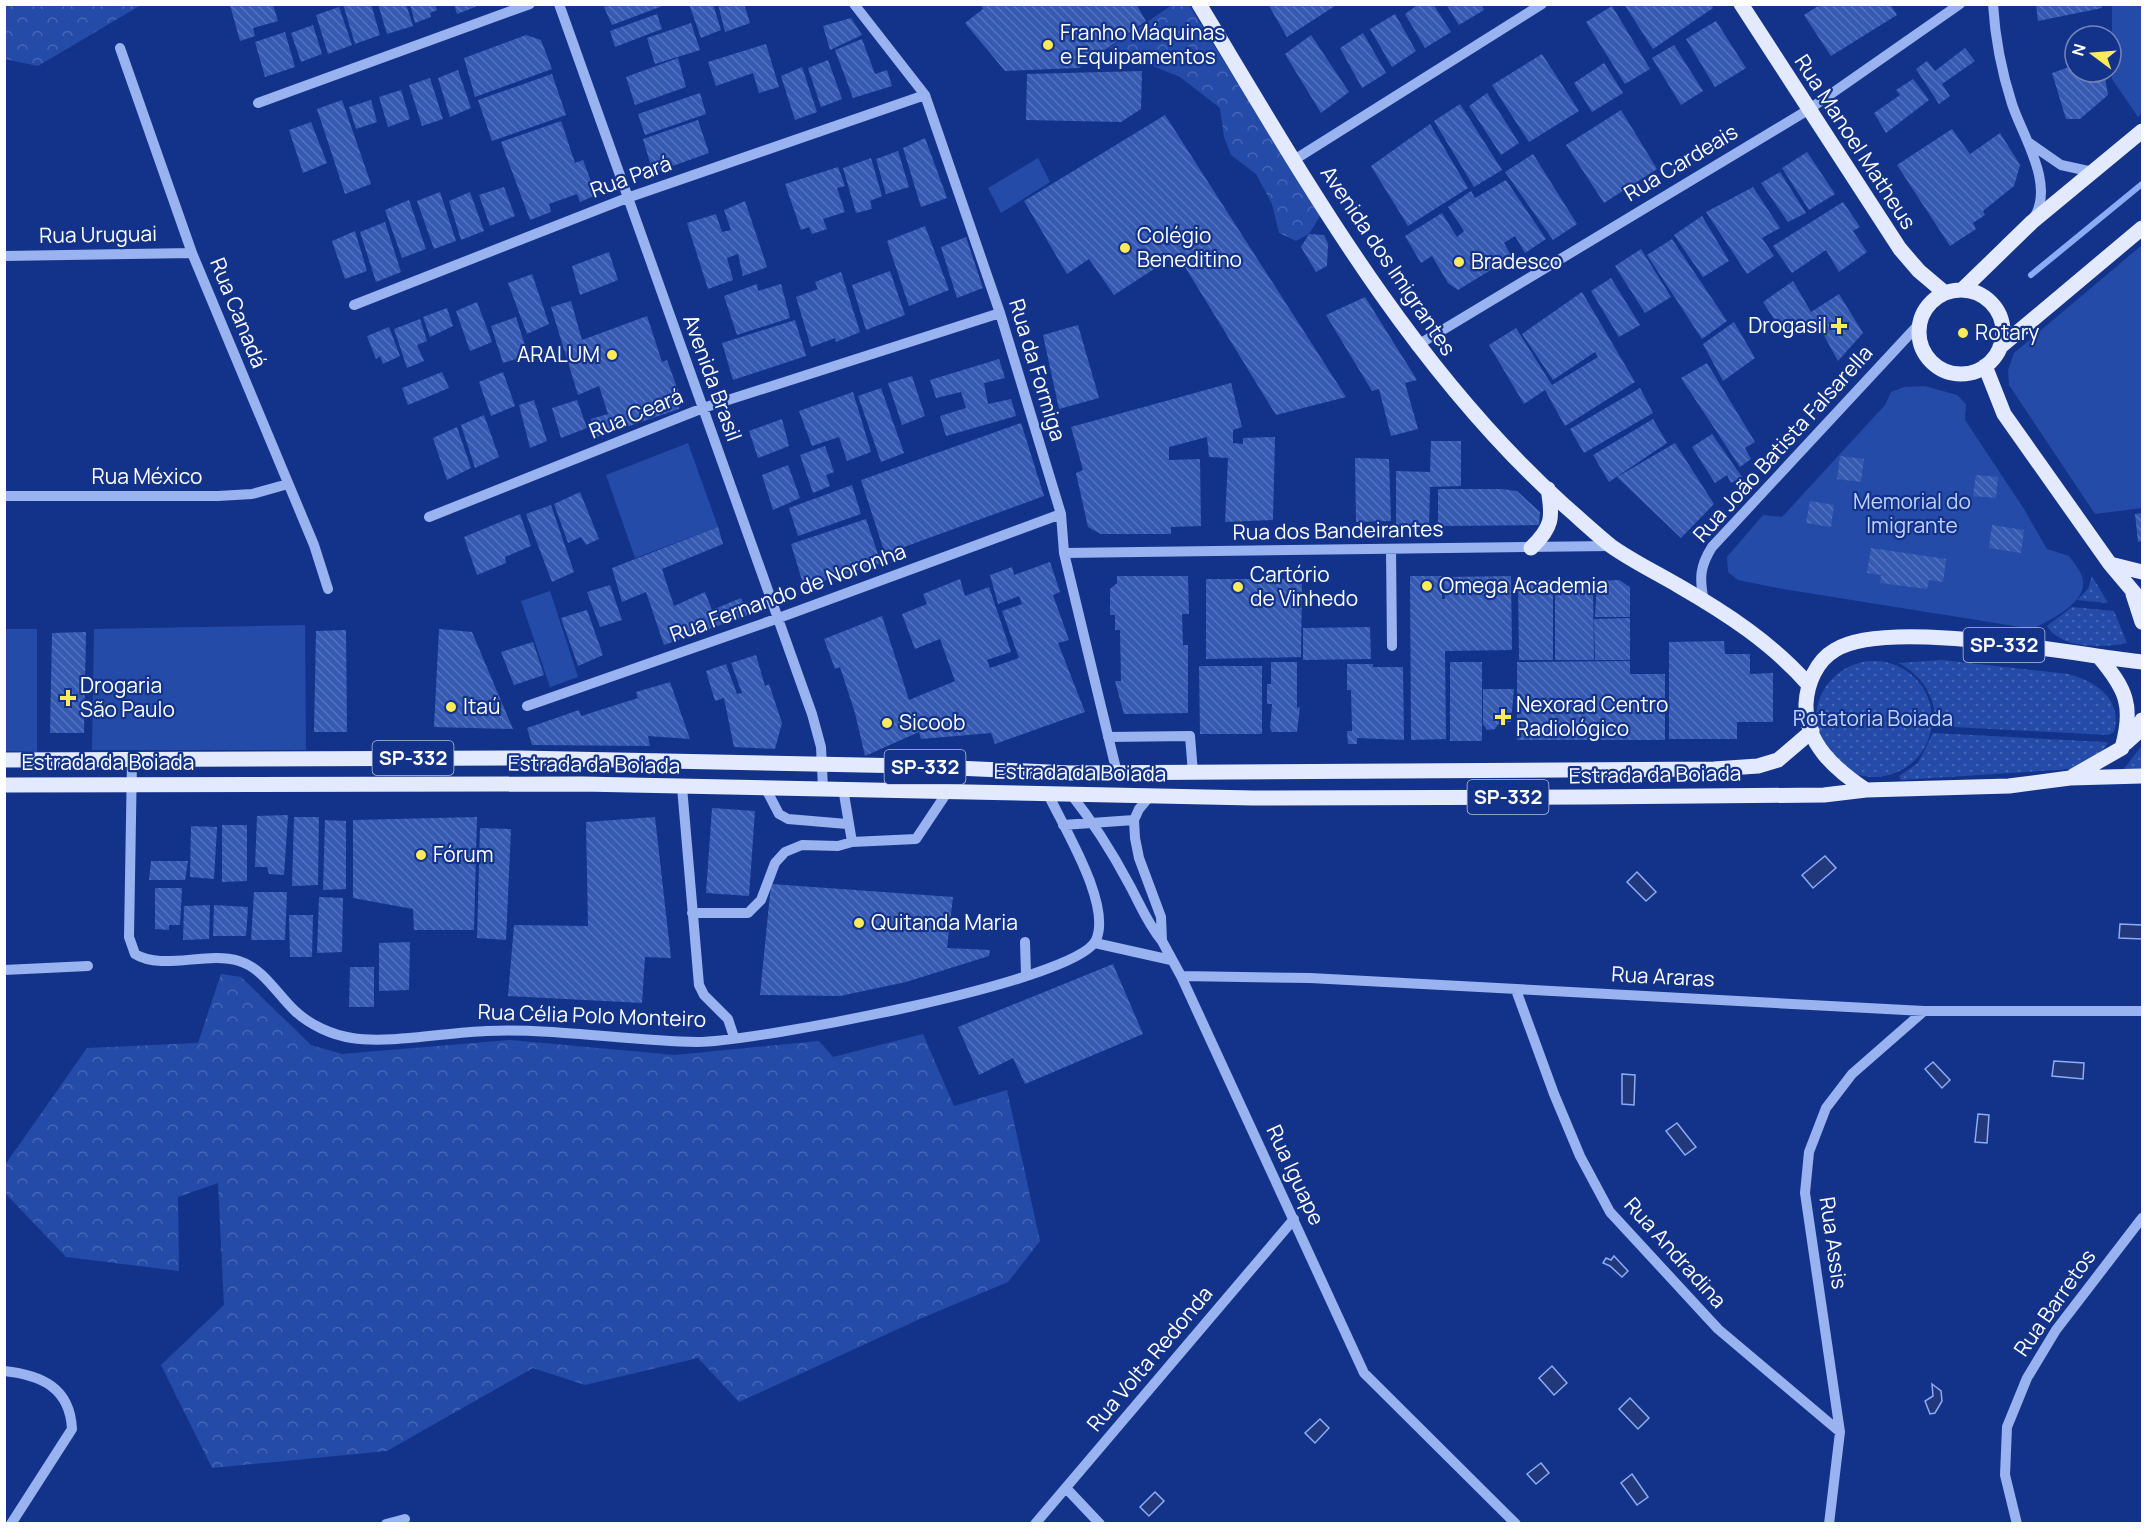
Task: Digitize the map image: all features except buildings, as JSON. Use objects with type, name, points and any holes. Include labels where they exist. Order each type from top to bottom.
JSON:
[{"type":"main road","name":"Avenida dos Imigrantes","points":[[1199,4],[1294,160],[1416,346],[1491,432],[1548,489],[1612,546],[1704,600],[1779,653],[1808,684]]},
{"type":"main road","name":"Rua Manoel Matheus","points":[[1741,4],[1900,249],[1918,271],[1945,293]]},
{"type":"main road","points":[[1962,290],[2032,222],[2142,131]]},
{"type":"main road","points":[[2000,347],[2142,228]]},
{"type":"main road","points":[[1962,290],[1976,292],[1996,309],[2002,321],[2003,334],[1995,357],[1985,366],[1978,371],[1955,374],[1934,365],[1921,346],[1920,323],[1934,300],[1945,293],[1962,290]]},
{"type":"main road","points":[[1985,366],[2004,414],[2110,564],[2138,597],[2142,622]]},
{"type":"main road","points":[[1531,548],[1543,536],[1551,519],[1548,489]]},
{"type":"main road","points":[[2110,564],[2142,572]]},
{"type":"main road","name":"SP-332","points":[[1808,684],[1818,667],[1834,650],[1865,638],[1927,636],[2142,662]]},
{"type":"main road","points":[[2099,657],[2117,678],[2126,697],[2129,722],[2122,748]]},
{"type":"main road","points":[[1808,684],[1806,708],[1817,745],[1829,762],[1866,790]]},
{"type":"main road","points":[[2070,778],[2122,748],[2136,734],[2142,720]]},
{"type":"main road","name":"Estrada da Boiada","points":[[4,760],[520,758],[1117,773],[1739,768],[1778,760],[1812,731]]},
{"type":"main road","name":"SP-332","points":[[1866,790],[2010,786],[2070,778],[2142,776]]},
{"type":"main road","name":"Estrada da Boiada","points":[[4,785],[570,784],[1150,796],[1587,797],[1824,795],[1866,790]]},
{"type":"street","points":[[258,104],[530,4]]},
{"type":"street","name":"Avenida Brasil","points":[[558,4],[776,619],[812,714],[821,747],[823,788]]},
{"type":"street","name":"Rua da Formiga","points":[[854,4],[925,95],[1000,313],[1061,514],[1064,554],[1117,773]]},
{"type":"street","points":[[1294,160],[1542,4]]},
{"type":"street","name":"Rua Cardeais","points":[[1416,346],[1808,110],[1960,4]]},
{"type":"street","points":[[1993,4],[1994,23],[2012,104],[2028,142],[2040,184],[2042,205],[2032,222]]},
{"type":"street","name":"Rua Canadá","points":[[120,48],[192,254],[314,544],[328,589]]},
{"type":"street","name":"Rua Pará","points":[[354,305],[627,198],[925,95]]},
{"type":"street","points":[[2028,142],[2061,165],[2093,172]]},
{"type":"street","name":"Rua Uruguai","points":[[4,256],[192,254]]},
{"type":"street","name":"Rua Ceará","points":[[429,518],[703,408],[1000,313]]},
{"type":"street","name":"Rua João Batista Falsarella","points":[[1704,600],[1699,581],[1702,564],[1712,547],[1920,323]]},
{"type":"street","name":"Rua México","points":[[4,496],[218,496],[252,494],[288,484]]},
{"type":"street","name":"Rua Fernando de Noronha","points":[[527,706],[776,619],[1061,514]]},
{"type":"street","name":"Rua dos Bandeirantes","points":[[1064,554],[1612,546]]},
{"type":"street","points":[[1390,549],[1392,646]]},
{"type":"street","points":[[1108,737],[1190,736],[1193,773]]},
{"type":"street","name":"Rua Célia Polo Monteiro","points":[[132,760],[130,946],[141,958],[149,961],[220,957],[241,961],[258,971],[297,1012],[322,1029],[353,1038],[490,1030],[700,1042],[845,1020],[956,997],[1083,952],[1095,943]]},
{"type":"street","points":[[682,787],[699,986],[704,995],[728,1019],[734,1037]]},
{"type":"street","points":[[843,788],[852,842]]},
{"type":"street","points":[[766,789],[778,814],[788,819],[848,824]]},
{"type":"street","points":[[692,913],[748,912],[761,900],[775,863],[785,852],[802,845],[838,846],[852,842],[916,839],[948,791]]},
{"type":"street","points":[[1047,794],[1084,866],[1100,907],[1100,928],[1095,943],[1171,960]]},
{"type":"street","points":[[1070,794],[1093,822],[1135,895],[1147,922],[1162,941]]},
{"type":"street","points":[[1063,825],[1134,820],[1139,808],[1150,796]]},
{"type":"street","name":"Rua Iguape","points":[[1134,820],[1139,858],[1161,917],[1162,941],[1181,976],[1364,1373],[1516,1524]]},
{"type":"street","points":[[1025,942],[1026,974]]},
{"type":"street","points":[[4,970],[88,966]]},
{"type":"street","name":"Rua Araras","points":[[1181,976],[1310,978],[1924,1011],[2142,1011]]},
{"type":"street","name":"Rua Andradina","points":[[1516,990],[1554,1094],[1580,1156],[1610,1212],[1718,1329],[1840,1432]]},
{"type":"street","name":"Rua Assis","points":[[1829,1524],[1840,1432],[1805,1193],[1809,1152],[1826,1108],[1852,1074],[1924,1011]]},
{"type":"street","name":"Rua Barretos","points":[[2017,1524],[2005,1475],[2007,1427],[2027,1378],[2056,1330],[2142,1218]]},
{"type":"street","name":"Rua Volta Redonda","points":[[1035,1524],[1294,1220]]},
{"type":"street","points":[[4,1371],[27,1373],[50,1385],[70,1408],[72,1429],[11,1524]]},
{"type":"street","points":[[1066,1488],[1101,1524]]},
{"type":"street","points":[[386,1524],[405,1519]]},
{"type":"green space","points":[[4,5],[141,5],[38,66],[5,59]]},
{"type":"green space","points":[[1172,5],[1189,5],[1320,216],[1309,234],[1296,241],[1279,233],[1272,204],[1256,174],[1231,155],[1224,137],[1220,108],[1180,77],[1109,48]]},
{"type":"green space","points":[[2112,5],[2142,5],[2142,113],[2138,117],[2115,84],[2123,84],[2123,24],[2112,24]]},
{"type":"green space","points":[[1038,158],[1050,182],[1001,213],[988,188]]},
{"type":"green space","points":[[2142,245],[2142,508],[2095,514],[2009,385],[2008,370],[2014,353]]},
{"type":"green space","name":"Memorial do Imigrante","points":[[1925,386],[1957,395],[1966,404],[1965,420],[2024,509],[2047,549],[2069,556],[2078,568],[2083,578],[2082,590],[2073,604],[2033,629],[1783,589],[1738,580],[1728,572],[1727,557],[1763,515],[1782,517],[1885,405],[1891,392],[1904,387]]},
{"type":"green space","points":[[688,443],[718,527],[635,558],[606,475]]},
{"type":"green space","points":[[2092,576],[2108,603],[2077,600],[2088,589]]},
{"type":"green space","points":[[550,591],[578,677],[550,687],[521,601]]},
{"type":"green space","points":[[2072,607],[2114,611],[2127,643],[2107,646],[2084,645],[2072,643],[2053,634],[2047,626]]},
{"type":"green space","points":[[305,625],[306,750],[92,750],[94,629]]},
{"type":"green space","points":[[5,629],[37,629],[37,752],[5,751]]},
{"type":"green space","points":[[1942,660],[2079,677],[2097,687],[2111,701],[2116,720],[2114,732],[2108,735],[1936,726],[1933,706],[1927,689],[1915,675],[1899,663]]},
{"type":"green space","name":"Rotatoria Boiada","points":[[1874,661],[1896,665],[1915,678],[1928,697],[1932,719],[1928,741],[1915,760],[1896,773],[1874,777],[1852,773],[1833,760],[1820,741],[1816,719],[1820,697],[1833,678],[1852,665]]},
{"type":"green space","points":[[1933,733],[2108,743],[2100,755],[2071,769],[1901,780],[1899,776],[1918,763]]},
{"type":"green space","points":[[2142,747],[2142,775],[2123,770],[2140,748]]},
{"type":"green space","points":[[221,974],[241,977],[311,1045],[342,1054],[510,1040],[675,1055],[819,1041],[833,1057],[923,1034],[954,1106],[1007,1090],[1040,1241],[1008,1282],[922,1318],[739,1402],[698,1358],[585,1385],[533,1368],[387,1451],[212,1468],[161,1365],[224,1305],[218,1183],[178,1197],[179,1271],[66,1257],[5,1193],[5,1165],[87,1048],[198,1043]]},
{"type":"shaded area","points":[[1825,856],[1836,868],[1813,888],[1802,875]]},
{"type":"shaded area","points":[[1637,872],[1656,892],[1646,901],[1627,882]]},
{"type":"shaded area","points":[[2120,924],[2142,925],[2142,939],[2119,938]]},
{"type":"shaded area","points":[[2054,1061],[2084,1063],[2083,1079],[2052,1076]]},
{"type":"shaded area","points":[[1933,1062],[1950,1080],[1942,1088],[1925,1069]]},
{"type":"shaded area","points":[[1622,1074],[1635,1075],[1634,1105],[1622,1104]]},
{"type":"shaded area","points":[[1978,1114],[1989,1115],[1987,1143],[1975,1142]]},
{"type":"shaded area","points":[[1677,1123],[1696,1147],[1685,1155],[1666,1131]]},
{"type":"shaded area","points":[[1614,1256],[1628,1271],[1622,1277],[1603,1263],[1606,1258],[1611,1260]]},
{"type":"shaded area","points":[[1552,1366],[1567,1383],[1554,1395],[1539,1378]]},
{"type":"shaded area","points":[[1932,1384],[1941,1391],[1942,1401],[1935,1413],[1930,1414],[1925,1401],[1933,1396]]},
{"type":"shaded area","points":[[1630,1398],[1649,1418],[1638,1429],[1619,1409]]},
{"type":"shaded area","points":[[1320,1419],[1329,1428],[1315,1443],[1305,1433]]},
{"type":"shaded area","points":[[1541,1463],[1549,1473],[1536,1484],[1527,1474]]},
{"type":"shaded area","points":[[1632,1474],[1648,1497],[1637,1505],[1621,1483]]},
{"type":"shaded area","points":[[1155,1492],[1164,1501],[1149,1516],[1140,1507]]},
{"type":"waterway","points":[[2031,275],[2142,184]]},
{"type":"place","name":"Franho Máquinas e Equipamentos","points":[[1048,45]]},
{"type":"place","name":"Colégio Beneditino","points":[[1125,248]]},
{"type":"place","name":"Bradesco","points":[[1459,262]]},
{"type":"place","name":"Drogasil","points":[[1839,326]]},
{"type":"place","name":"Rotary","points":[[1963,333]]},
{"type":"place","name":"ARALUM","points":[[612,355]]},
{"type":"place","name":"Omega Academia","points":[[1427,586]]},
{"type":"place","name":"Cartório de Vinhedo","points":[[1238,587]]},
{"type":"place","name":"Drogaria São Paulo","points":[[68,698]]},
{"type":"place","name":"Itaú","points":[[451,707]]},
{"type":"place","name":"Nexorad Centro Radiológico","points":[[1503,717]]},
{"type":"place","name":"Sicoob","points":[[887,723]]},
{"type":"place","name":"Fórum","points":[[421,855]]},
{"type":"place","name":"Quitanda Maria","points":[[859,923]]}]
